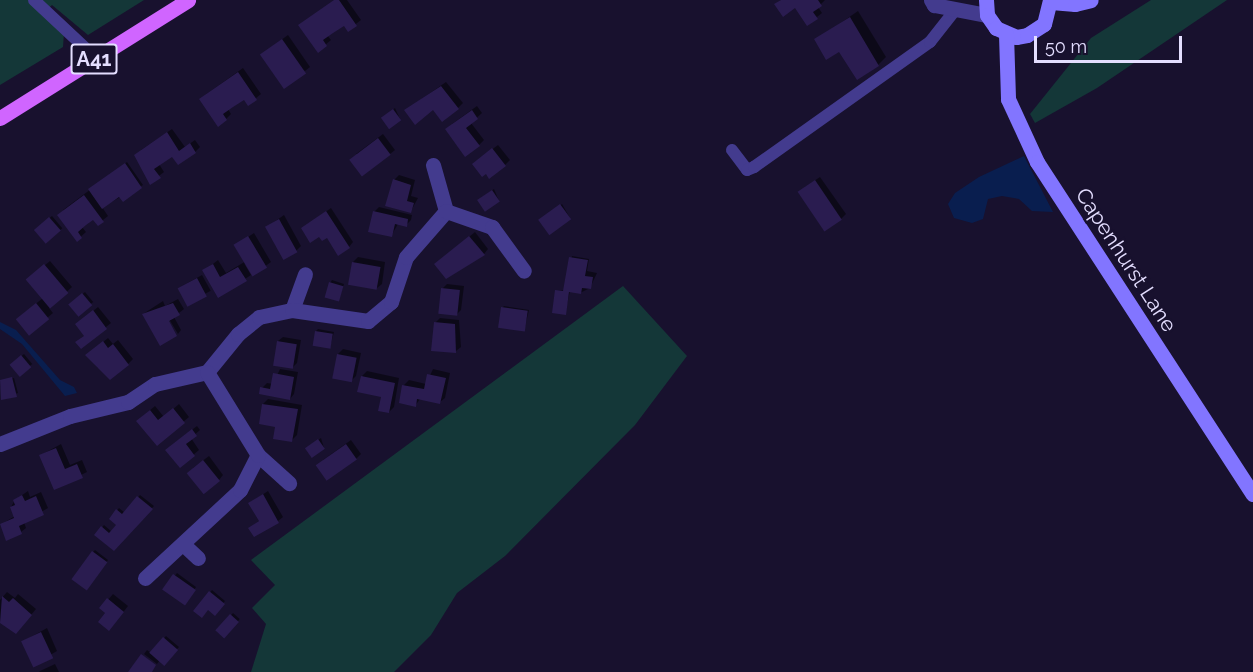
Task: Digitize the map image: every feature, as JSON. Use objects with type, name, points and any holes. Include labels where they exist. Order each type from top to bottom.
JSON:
[{"type":"main road","name":"A41","points":[[0,118],[188,0]]},
{"type":"street","points":[[931,0],[934,5],[956,9],[987,7],[1006,34],[1027,36],[1038,30],[1050,14],[1050,1],[1075,4],[1091,0]]},
{"type":"street","name":"Capenhurst Lane","points":[[1006,34],[1008,99],[1037,162],[1253,494]]},
{"type":"street","points":[[433,165],[446,211]]},
{"type":"street","points":[[446,211],[492,227],[524,271]]},
{"type":"street","points":[[0,444],[70,416],[129,402],[155,384],[207,372],[238,334],[259,317],[292,310],[368,321],[391,302],[406,257],[446,211]]},
{"type":"street","points":[[292,310],[305,274]]},
{"type":"street","points":[[207,372],[258,455],[289,483]]},
{"type":"street","points":[[145,578],[161,560],[184,545],[240,490],[258,455]]},
{"type":"street","points":[[184,545],[198,558]]},
{"type":"lane","points":[[34,0],[96,58]]},
{"type":"lane","points":[[732,150],[747,170],[754,167],[930,42],[956,9]]},
{"type":"green space","points":[[0,0],[144,0],[88,35],[52,5],[43,13],[64,33],[63,47],[0,85]]},
{"type":"green space","points":[[1151,0],[1227,0],[1097,88],[1035,123],[1030,114],[1091,38]]},
{"type":"green space","points":[[623,286],[687,356],[635,425],[505,556],[457,593],[431,635],[394,672],[251,672],[266,624],[252,608],[275,585],[251,560]]},
{"type":"water","points":[[1024,156],[1053,212],[1032,211],[1019,199],[1002,196],[988,199],[983,219],[972,223],[954,218],[948,204],[955,193],[979,177]]},
{"type":"water","points":[[0,322],[16,330],[60,380],[74,387],[77,393],[65,396],[22,344],[0,329]]},
{"type":"building","points":[[334,0],[339,0],[357,26],[348,32],[344,26],[333,33],[323,40],[327,46],[318,53],[298,25]]},
{"type":"building","points":[[781,0],[818,0],[822,6],[813,12],[818,19],[807,26],[795,8],[783,17],[774,4]]},
{"type":"building","points":[[850,17],[879,66],[857,80],[839,52],[826,60],[814,39]]},
{"type":"building","points":[[282,39],[306,73],[284,89],[260,54]]},
{"type":"building","points":[[238,72],[257,100],[248,106],[244,100],[233,107],[223,114],[227,120],[218,127],[199,99]]},
{"type":"building","points":[[441,86],[459,109],[442,122],[433,110],[415,125],[404,110]]},
{"type":"building","points":[[393,109],[401,120],[389,129],[381,118]]},
{"type":"building","points":[[472,110],[478,119],[466,128],[480,146],[465,157],[445,129]]},
{"type":"building","points":[[167,132],[179,151],[190,143],[196,153],[178,165],[172,157],[154,169],[161,178],[150,185],[134,155]]},
{"type":"building","points":[[378,138],[391,155],[362,176],[349,160]]},
{"type":"building","points":[[492,148],[506,166],[489,179],[486,174],[482,177],[472,164]]},
{"type":"building","points":[[125,163],[142,188],[123,202],[119,197],[102,209],[88,189]]},
{"type":"building","points":[[393,179],[411,185],[407,201],[414,203],[411,213],[385,206]]},
{"type":"building","points":[[815,180],[842,220],[824,232],[798,192]]},
{"type":"building","points":[[492,190],[500,202],[485,212],[477,200]]},
{"type":"building","points":[[84,195],[104,222],[98,226],[93,220],[86,225],[78,232],[82,238],[77,242],[57,215]]},
{"type":"building","points":[[560,204],[571,219],[549,235],[538,220]]},
{"type":"building","points":[[326,211],[350,248],[338,256],[327,238],[322,241],[319,237],[310,243],[301,228]]},
{"type":"building","points":[[373,211],[408,219],[407,227],[395,224],[392,237],[368,232]]},
{"type":"building","points":[[49,217],[61,231],[46,244],[34,230]]},
{"type":"building","points":[[279,219],[297,252],[283,260],[265,227]]},
{"type":"building","points":[[248,236],[267,268],[252,276],[233,245]]},
{"type":"building","points":[[469,236],[485,255],[446,279],[434,264]]},
{"type":"building","points":[[569,257],[588,260],[585,276],[593,277],[591,289],[582,288],[581,294],[569,292],[566,315],[552,313],[555,290],[563,291]]},
{"type":"building","points":[[352,262],[381,267],[377,290],[348,285]]},
{"type":"building","points":[[44,264],[68,293],[50,309],[26,279]]},
{"type":"building","points":[[213,264],[220,277],[238,267],[247,281],[218,298],[202,270]]},
{"type":"building","points":[[197,278],[207,297],[187,307],[178,288]]},
{"type":"building","points":[[329,282],[343,286],[339,302],[325,297]]},
{"type":"building","points":[[441,288],[460,290],[457,316],[438,314]]},
{"type":"building","points":[[82,293],[92,305],[78,317],[68,305]]},
{"type":"building","points":[[36,303],[49,319],[29,336],[16,319]]},
{"type":"building","points":[[173,303],[180,315],[169,321],[177,336],[160,346],[142,314]]},
{"type":"building","points":[[501,307],[528,311],[525,332],[498,328]]},
{"type":"building","points":[[93,310],[107,329],[81,349],[75,342],[84,336],[75,324]]},
{"type":"building","points":[[434,322],[455,324],[456,353],[431,351]]},
{"type":"building","points":[[315,331],[333,334],[330,349],[313,346]]},
{"type":"building","points":[[103,341],[108,348],[113,344],[129,365],[110,380],[85,355]]},
{"type":"building","points":[[277,341],[297,344],[293,369],[273,366]]},
{"type":"building","points":[[337,354],[357,358],[352,382],[332,379]]},
{"type":"building","points":[[21,355],[31,367],[20,377],[10,365]]},
{"type":"building","points":[[273,373],[294,377],[290,400],[259,394],[260,387],[270,389]]},
{"type":"building","points":[[427,374],[446,378],[440,404],[417,399],[416,407],[399,403],[402,385],[424,389]]},
{"type":"building","points":[[361,376],[395,383],[389,413],[378,411],[381,397],[357,392]]},
{"type":"building","points":[[12,377],[17,397],[1,400],[0,380]]},
{"type":"building","points":[[262,404],[298,409],[292,442],[273,439],[275,427],[259,424]]},
{"type":"building","points":[[173,408],[185,423],[157,446],[136,421],[150,410],[158,420]]},
{"type":"building","points":[[192,429],[197,436],[186,444],[195,456],[180,468],[165,450]]},
{"type":"building","points":[[318,439],[325,449],[312,458],[305,448]]},
{"type":"building","points":[[346,444],[357,460],[327,481],[316,465]]},
{"type":"building","points":[[56,448],[65,469],[77,464],[83,478],[54,490],[39,455]]},
{"type":"building","points":[[203,460],[220,481],[204,494],[187,473]]},
{"type":"building","points":[[263,494],[279,523],[254,537],[248,528],[259,521],[248,503]]},
{"type":"building","points":[[22,495],[25,501],[36,496],[44,515],[19,526],[22,534],[6,541],[0,524],[14,518],[10,507],[15,505],[13,500]]},
{"type":"building","points":[[137,496],[153,509],[114,551],[94,535],[101,526],[109,533],[116,525],[109,519],[116,509],[122,514]]},
{"type":"building","points":[[92,551],[107,562],[87,590],[71,579]]},
{"type":"building","points":[[173,574],[196,590],[185,606],[162,590]]},
{"type":"building","points":[[209,591],[225,604],[215,616],[208,610],[202,618],[193,611]]},
{"type":"building","points":[[2,596],[9,602],[13,598],[32,615],[16,634],[0,623]]},
{"type":"building","points":[[107,598],[124,612],[109,631],[98,622],[105,613],[99,608]]},
{"type":"building","points":[[230,614],[239,622],[224,638],[215,630]]},
{"type":"building","points":[[41,632],[53,658],[33,668],[21,641]]},
{"type":"building","points":[[163,637],[178,650],[164,666],[149,653]]},
{"type":"building","points":[[141,654],[156,665],[152,672],[128,672]]}]
